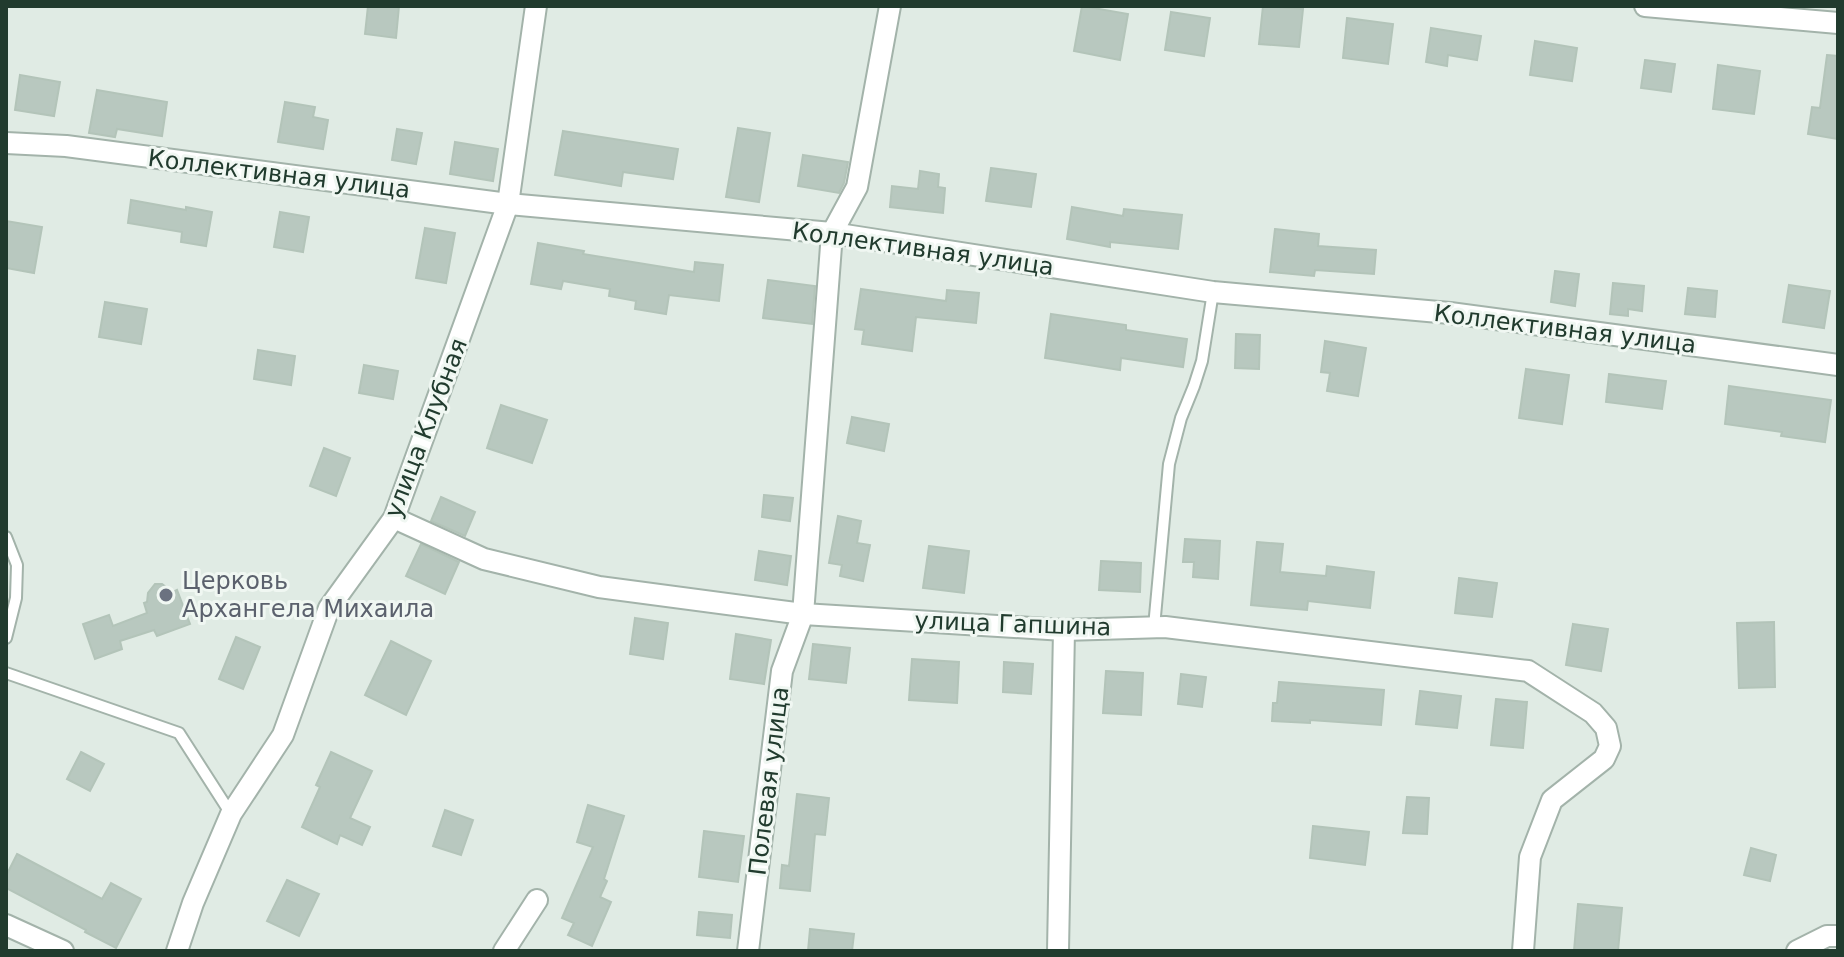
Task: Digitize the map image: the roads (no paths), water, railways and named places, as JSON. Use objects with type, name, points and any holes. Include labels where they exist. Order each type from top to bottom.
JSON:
[{"type":"street","name":"улица Клубная","points":[[177,951],[193,903],[231,814],[283,735],[329,608],[394,518],[508,204],[536,6]]},
{"type":"street","points":[[832,233],[857,187],[890,6]]},
{"type":"street","points":[[1645,6],[1838,23]]},
{"type":"street","name":"Коллективная улица","points":[[6,143],[66,146],[508,204],[832,233],[1213,292],[1450,313],[1838,365]]},
{"type":"street","name":"Полевая улица","points":[[748,951],[782,671],[803,614],[832,233]]},
{"type":"street","name":"улица Гапшина","points":[[394,518],[484,559],[599,587],[803,614],[1064,630],[1165,627],[1528,671],[1593,713],[1606,728],[1610,746],[1604,759],[1552,800],[1530,857],[1523,951]]},
{"type":"street","points":[[1058,951],[1064,630]]},
{"type":"street","points":[[504,951],[537,900]]},
{"type":"street","points":[[6,925],[63,951]]},
{"type":"street","points":[[1797,951],[1827,936],[1838,936]]},
{"type":"lane","points":[[1154,627],[1169,464],[1181,418],[1202,361],[1213,292]]},
{"type":"lane","points":[[6,537],[17,565],[17,576],[16,598],[6,638]]},
{"type":"lane","points":[[6,673],[179,733],[231,814]]},
{"type":"place","name":"Церковь Архангела Михаила","points":[[166,595]]}]
